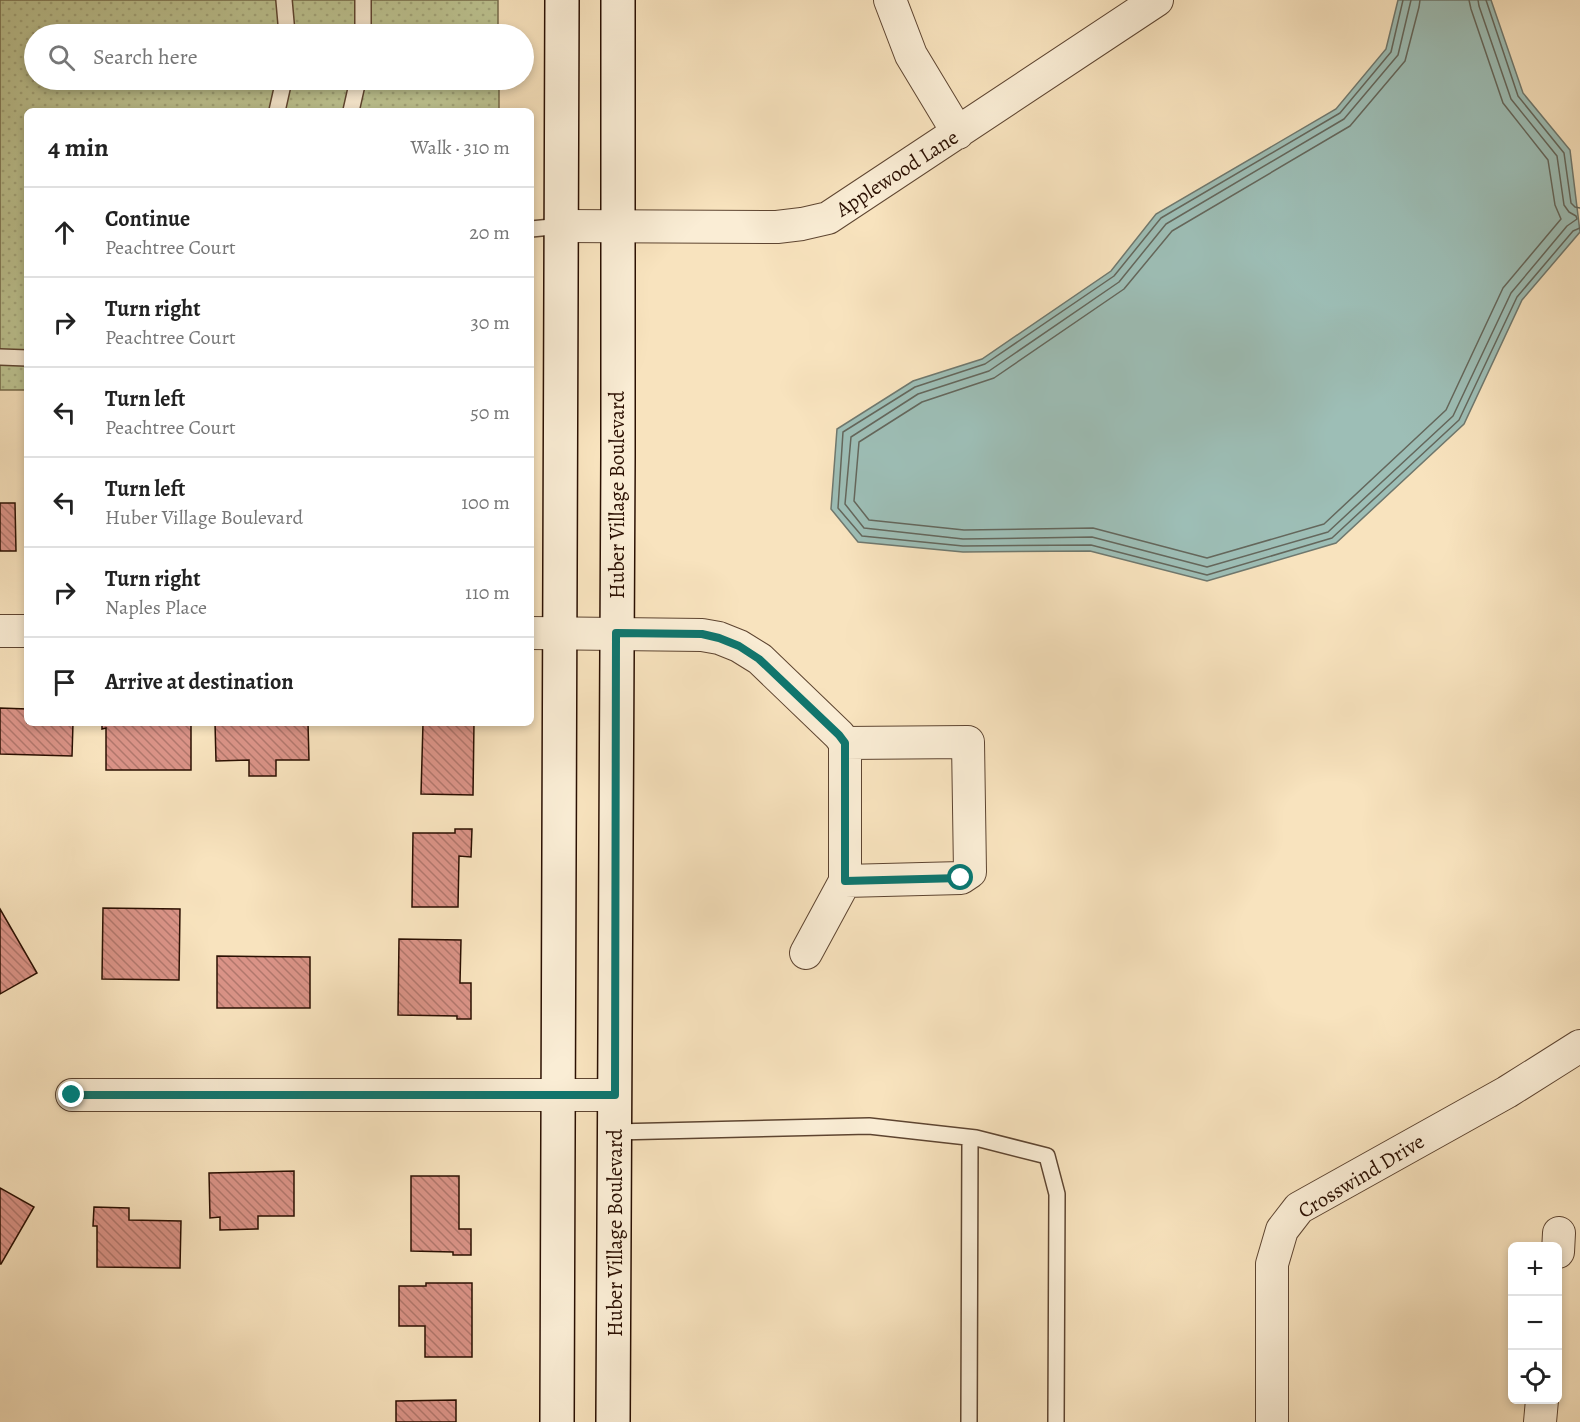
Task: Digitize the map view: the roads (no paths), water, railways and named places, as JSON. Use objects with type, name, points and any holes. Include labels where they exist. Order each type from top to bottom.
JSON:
[{"type":"street","points":[[557,1422],[559,1095],[546,633],[546,227],[562,0]]},
{"type":"street","name":"Huber Village Boulevard","points":[[614,1422],[618,0]]},
{"type":"street","points":[[890,0],[911,55],[958,133]]},
{"type":"street","name":"Applewood Lane","points":[[546,227],[618,225],[777,227],[802,225],[828,218],[1158,0]]},
{"type":"street","points":[[0,631],[24,631]]},
{"type":"street","points":[[546,633],[702,634],[719,638],[739,646],[759,659],[839,735],[845,743],[845,881],[806,953]]},
{"type":"street","points":[[845,743],[968,742],[970,872],[961,878],[845,881]]},
{"type":"street","name":"Crosswind Drive","points":[[1272,1422],[1272,1264],[1282,1230],[1299,1208],[1507,1092],[1580,1046]]},
{"type":"street","points":[[72,1095],[615,1095]]},
{"type":"street","points":[[1540,1422],[1542,1404]]},
{"type":"lane","points":[[284,0],[286,24]]},
{"type":"lane","points":[[363,0],[363,24]]},
{"type":"lane","points":[[278,108],[282,90]]},
{"type":"lane","points":[[352,108],[356,90]]},
{"type":"lane","points":[[0,357],[24,357]]},
{"type":"lane","points":[[615,1132],[869,1126],[970,1138],[1047,1156],[1057,1194],[1056,1422]]},
{"type":"lane","points":[[969,1422],[970,1138]]},
{"type":"water","points":[[1398,0],[1491,0],[1523,93],[1570,150],[1580,232],[1522,300],[1464,424],[1336,543],[1207,581],[1090,551],[963,552],[858,542],[831,509],[837,429],[913,381],[982,359],[1111,271],[1156,214],[1336,109],[1386,49]]}]
